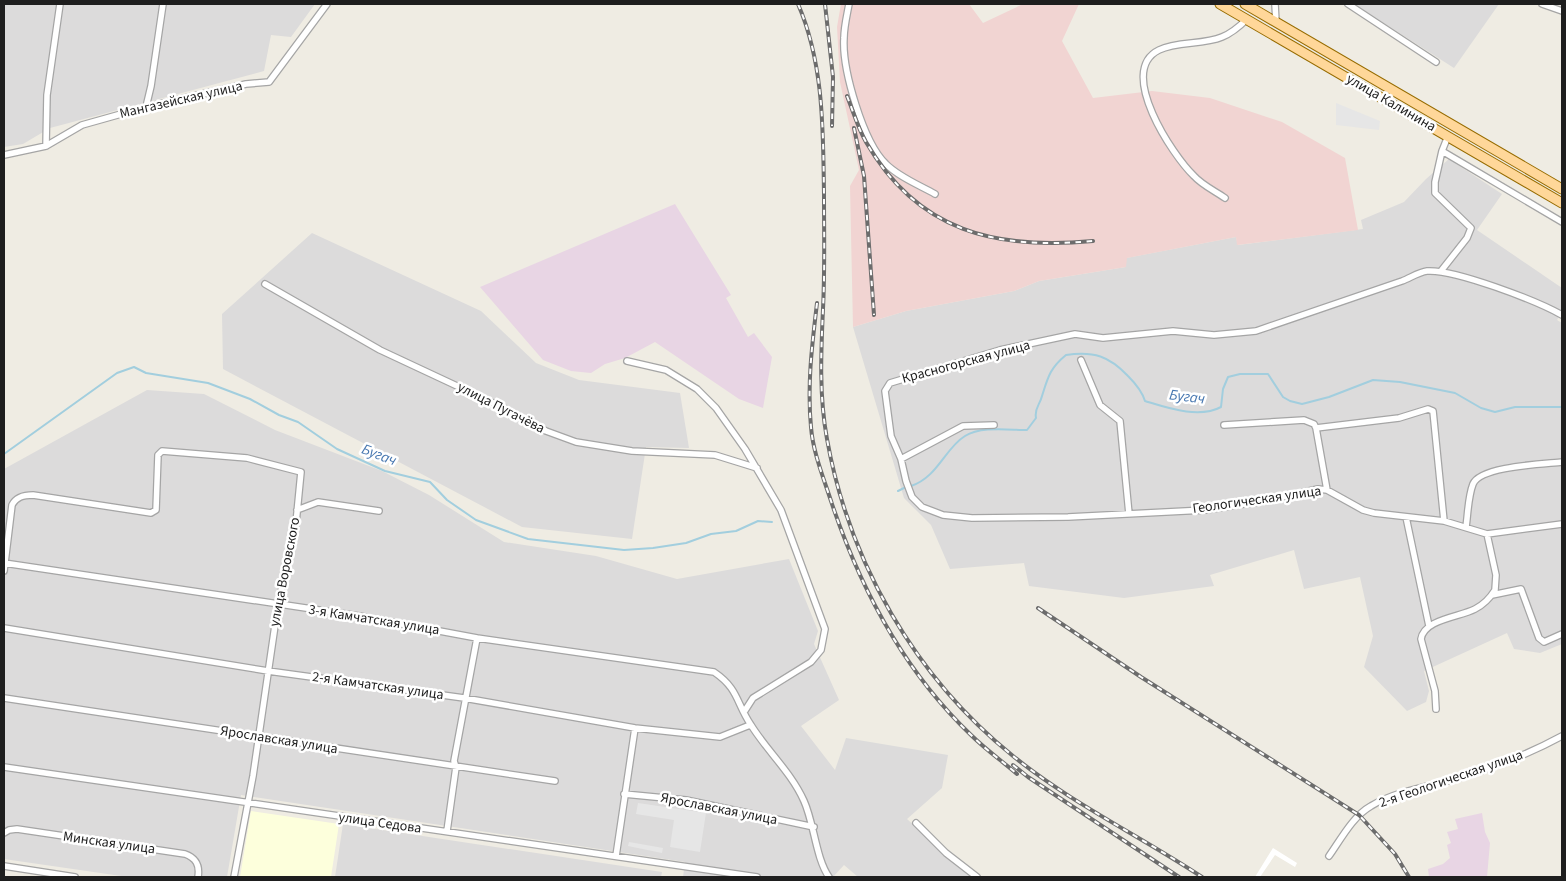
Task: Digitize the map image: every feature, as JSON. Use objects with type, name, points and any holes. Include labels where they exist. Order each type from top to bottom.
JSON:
[{"type":"main road","name":"улица Калинина","points":[[1220,4],[1562,203]]},
{"type":"main road","name":"улица Калинина","points":[[1245,4],[1562,189]]},
{"type":"main road","points":[[1347,77],[1353,67]]},
{"type":"main road","points":[[1385,99],[1391,89]]},
{"type":"street","points":[[46,146],[47,95],[60,4]]},
{"type":"street","points":[[146,106],[151,86],[163,4]]},
{"type":"street","name":"Мангазейская улица","points":[[4,155],[46,146],[82,125],[146,106],[246,84],[269,82],[328,4]]},
{"type":"street","points":[[849,4],[844,39],[847,68],[858,114],[884,163],[898,174],[935,194]]},
{"type":"street","points":[[1275,4],[1276,22]]},
{"type":"street","points":[[1348,4],[1436,62]]},
{"type":"street","points":[[1542,4],[1562,11]]},
{"type":"street","points":[[1225,198],[1194,176],[1172,149],[1148,107],[1144,68],[1150,56],[1160,50],[1222,37],[1247,20]]},
{"type":"street","points":[[1441,271],[1467,238],[1471,228],[1435,193],[1434,182],[1448,136]]},
{"type":"street","points":[[1442,151],[1562,222]]},
{"type":"street","name":"Красногорская улица","points":[[943,515],[922,507],[912,497],[901,459],[891,436],[885,391],[890,383],[1000,350],[1075,334],[1103,338],[1172,331],[1234,335],[1256,331],[1402,282],[1425,271],[1441,271],[1545,305],[1562,315]]},
{"type":"street","name":"улица Пугачёва","points":[[264,284],[380,350],[504,408],[546,431],[576,442],[632,451],[715,455],[757,468]]},
{"type":"street","points":[[1081,360],[1100,405],[1120,420],[1129,514]]},
{"type":"street","points":[[627,361],[666,370],[697,389],[716,408],[757,468],[784,518],[825,629],[821,650],[811,662],[753,698],[744,712],[750,724],[787,771],[803,799],[814,827],[821,860],[829,877]]},
{"type":"street","points":[[1316,428],[1399,418],[1428,409],[1433,411],[1444,521]]},
{"type":"street","points":[[1224,425],[1304,420],[1314,424],[1327,490]]},
{"type":"street","points":[[901,459],[963,426],[994,425]]},
{"type":"street","name":"улица Воровского","points":[[4,563],[12,505],[18,498],[33,495],[151,513],[156,510],[158,455],[162,451],[247,458],[297,470],[302,476],[296,524],[278,605],[248,802],[234,877]]},
{"type":"street","points":[[1466,527],[1473,484],[1481,476],[1508,468],[1562,462]]},
{"type":"street","name":"Геологическая улица","points":[[943,515],[982,518],[1205,510],[1264,501],[1318,489],[1327,490],[1363,510],[1444,521],[1487,534],[1562,524]]},
{"type":"street","points":[[297,510],[318,502],[379,511]]},
{"type":"street","points":[[1406,517],[1428,626],[1421,639],[1435,691],[1436,709]]},
{"type":"street","points":[[1428,626],[1476,609],[1492,595],[1496,586],[1496,575],[1487,534]]},
{"type":"street","points":[[4,563],[4,571]]},
{"type":"street","name":"3-я Камчатская улица","points":[[4,563],[359,616],[477,638],[714,672],[724,678],[736,693],[744,712]]},
{"type":"street","points":[[1492,595],[1521,590],[1539,638],[1544,642],[1551,641],[1562,634]]},
{"type":"street","name":"2-я Камчатская улица","points":[[4,628],[268,671],[464,698],[635,728],[720,737],[750,724]]},
{"type":"street","points":[[447,831],[456,767],[454,761],[464,698],[477,638]]},
{"type":"street","name":"Ярославская улица","points":[[4,698],[555,781]]},
{"type":"street","points":[[616,856],[625,807],[624,794],[635,728]]},
{"type":"street","name":"2-я Геологическая улица","points":[[1329,856],[1359,815],[1370,806],[1390,797],[1492,768],[1518,758],[1562,736]]},
{"type":"street","name":"улица Седова","points":[[4,768],[757,877]]},
{"type":"street","name":"Ярославская улица","points":[[624,794],[686,800],[814,827]]},
{"type":"street","points":[[916,823],[946,853],[977,877]]},
{"type":"street","name":"Минская улица","points":[[4,833],[16,829],[185,854],[195,858],[198,866],[198,877]]},
{"type":"street","points":[[4,866],[75,877]]},
{"type":"shaded area","points":[[4,4],[315,4],[291,37],[271,35],[264,71],[50,128],[23,144],[4,147]]},
{"type":"shaded area","points":[[841,4],[969,4],[983,23],[1023,4],[1079,4],[1062,41],[1093,98],[1152,91],[1210,98],[1282,122],[1345,158],[1358,230],[1237,245],[1236,237],[1127,258],[1126,267],[1039,281],[1014,291],[906,311],[853,327],[850,186],[859,170],[840,82],[837,27]]},
{"type":"shaded area","points":[[1354,4],[1499,4],[1454,68]]},
{"type":"shaded area","points":[[1336,103],[1380,121],[1379,130],[1336,125]]},
{"type":"shaded area","points":[[1449,159],[1502,194],[1477,230],[1562,288],[1562,312],[1557,320],[1562,323],[1562,644],[1540,653],[1514,649],[1507,633],[1424,671],[1429,691],[1426,702],[1407,711],[1364,667],[1373,636],[1360,577],[1304,589],[1294,550],[1210,575],[1214,586],[1124,598],[1029,586],[1024,563],[950,569],[931,525],[904,498],[853,327],[906,311],[1014,291],[1039,281],[1126,267],[1126,258],[1236,237],[1238,245],[1363,229],[1361,220],[1404,202]]},
{"type":"shaded area","points":[[675,204],[731,295],[726,298],[748,337],[754,333],[772,357],[763,408],[739,399],[655,342],[625,358],[605,364],[591,373],[571,371],[543,360],[480,287]]},
{"type":"shaded area","points":[[312,233],[481,311],[536,363],[579,380],[680,393],[689,448],[646,447],[632,539],[522,527],[223,369],[222,314]]},
{"type":"shaded area","points":[[147,390],[204,394],[275,430],[382,471],[429,495],[504,542],[596,556],[677,579],[789,559],[818,631],[814,644],[839,700],[801,726],[835,770],[846,738],[948,755],[942,788],[907,819],[971,877],[858,877],[844,865],[833,877],[683,877],[685,862],[241,795],[227,877],[128,877],[4,859],[4,469]]},
{"type":"shaded area","points":[[638,803],[706,813],[700,852],[670,847],[674,820],[636,814]]},
{"type":"shaded area","points":[[251,811],[339,824],[331,877],[240,877]]},
{"type":"shaded area","points":[[1482,813],[1485,832],[1490,843],[1487,877],[1429,877],[1428,869],[1443,864],[1450,858],[1447,845],[1451,843],[1447,832],[1458,829],[1455,819]]},
{"type":"shaded area","points":[[343,824],[662,872],[661,877],[335,877]]},
{"type":"shaded area","points":[[629,842],[663,848],[662,853],[628,846]]},
{"type":"pier","points":[[1273,848],[1297,863],[1295,867],[1275,855],[1260,877],[1255,877]]},
{"type":"waterway","name":"Бугач","points":[[911,486],[928,476],[958,441],[971,433],[995,429],[1027,430],[1036,418],[1036,409],[1050,373],[1066,355],[1085,354],[1107,360],[1121,369],[1134,382],[1145,401],[1183,411],[1203,412],[1221,407],[1223,389],[1228,377],[1240,374],[1268,374],[1283,397],[1302,404],[1329,397],[1373,380],[1400,382],[1455,393],[1481,408],[1495,412],[1515,407],[1562,407]]},
{"type":"waterway","name":"Бугач","points":[[4,454],[117,373],[134,367],[146,373],[208,383],[250,399],[279,415],[298,422],[337,449],[385,471],[430,482],[447,500],[476,520],[528,539],[624,550],[653,548],[686,543],[711,534],[736,531],[758,521],[772,522]]},
{"type":"waterway","points":[[898,491],[904,488]]},
{"type":"railway","points":[[798,4],[813,50],[822,122],[824,280],[821,374],[824,423],[837,485],[870,573],[892,614],[917,653],[946,690],[978,725],[1013,756],[1058,789],[1202,877]]},
{"type":"railway","points":[[825,4],[833,77],[832,126]]},
{"type":"railway","points":[[847,96],[863,137],[887,172],[910,197],[935,215],[963,229],[992,237],[1024,242],[1093,241]]},
{"type":"railway","points":[[854,128],[864,176],[874,315]]},
{"type":"railway","points":[[817,303],[810,380],[812,437],[819,466],[832,504],[857,567],[887,628],[925,684],[971,735],[1017,774]]},
{"type":"railway","points":[[1038,608],[1141,677],[1359,815],[1395,854],[1409,877]]},
{"type":"railway","points":[[1013,765],[1028,777],[1179,877]]}]
